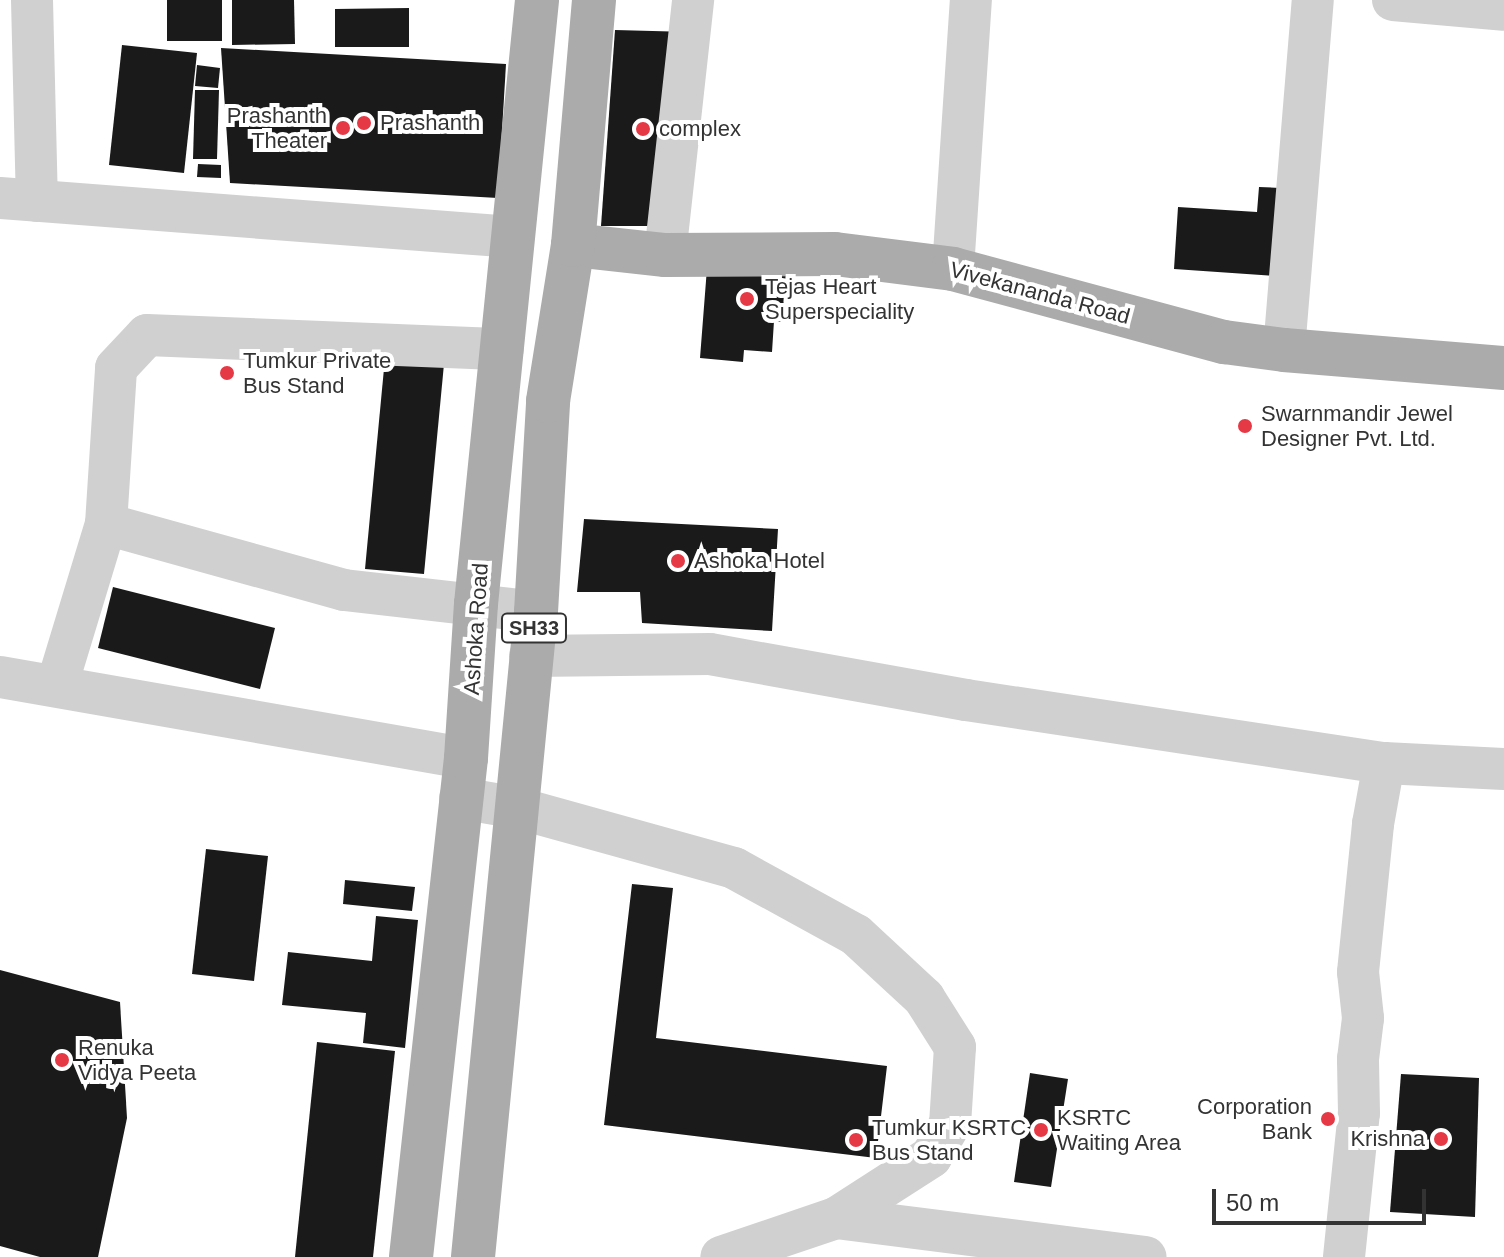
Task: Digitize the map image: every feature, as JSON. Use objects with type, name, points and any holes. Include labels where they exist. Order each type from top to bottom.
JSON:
[{"type":"main road","name":"Ashoka Road","points":[[411,1257],[463,778],[476,604],[537,0]]},
{"type":"main road","name":"SH33","points":[[473,1257],[536,612],[548,401],[573,245],[594,0]]},
{"type":"main road","name":"Vivekananda Road","points":[[573,245],[665,255],[835,254],[953,269],[1224,342],[1284,350],[1504,368]]},
{"type":"street","points":[[32,0],[19,199],[513,237]]},
{"type":"street","points":[[665,255],[693,0]]},
{"type":"street","points":[[953,269],[971,0]]},
{"type":"street","points":[[1284,350],[1313,0]]},
{"type":"street","points":[[1393,0],[1504,10]]},
{"type":"street","points":[[57,685],[106,524],[116,368],[147,335],[503,349]]},
{"type":"street","points":[[106,524],[344,590],[536,612]]},
{"type":"street","points":[[530,656],[710,654],[966,700],[1384,763],[1504,769]]},
{"type":"street","points":[[0,677],[57,685],[463,778],[518,808],[734,868],[856,935],[924,998],[955,1047],[950,1124],[931,1157],[836,1218],[721,1257]]},
{"type":"street","points":[[1344,1257],[1359,1113],[1358,1059],[1363,1018],[1358,972],[1373,824],[1384,763]]},
{"type":"street","points":[[836,1218],[1146,1257]]},
{"type":"building","points":[[167,0],[222,0],[222,41],[167,41]]},
{"type":"building","points":[[232,0],[294,0],[295,44],[232,45]]},
{"type":"building","points":[[409,8],[409,47],[335,47],[335,9]]},
{"type":"building","name":"complex","points":[[615,30],[690,32],[665,226],[601,226]]},
{"type":"building","points":[[122,45],[197,53],[184,173],[109,165]]},
{"type":"building","name":"Prashanth","points":[[221,48],[506,64],[498,198],[230,183]]},
{"type":"building","points":[[197,65],[220,68],[218,88],[195,86]]},
{"type":"building","points":[[195,90],[219,90],[217,159],[193,159]]},
{"type":"building","points":[[198,164],[221,165],[221,178],[197,177]]},
{"type":"building","points":[[1259,187],[1280,188],[1274,276],[1174,269],[1178,207],[1257,212]]},
{"type":"building","points":[[707,268],[786,274],[782,322],[774,321],[772,352],[744,350],[743,362],[700,358]]},
{"type":"building","points":[[385,358],[444,364],[424,574],[365,569]]},
{"type":"building","name":"Ashoka Hotel","points":[[584,519],[778,529],[772,631],[642,623],[640,592],[577,592]]},
{"type":"building","points":[[113,587],[275,628],[260,689],[98,648]]},
{"type":"building","points":[[206,849],[268,856],[254,981],[192,974]]},
{"type":"building","points":[[345,880],[415,887],[412,911],[343,904]]},
{"type":"building","points":[[632,884],[673,888],[656,1038],[887,1066],[876,1158],[604,1125]]},
{"type":"building","points":[[376,916],[418,920],[405,1048],[363,1043],[366,1013],[282,1005],[288,952],[372,961]]},
{"type":"building","name":"Renuka Vidya Peeta","points":[[0,970],[120,1002],[127,1118],[98,1257],[40,1257],[0,1246]]},
{"type":"building","points":[[317,1042],[395,1051],[373,1257],[295,1257]]},
{"type":"building","name":"KSRTC Waiting Area","points":[[1030,1073],[1068,1079],[1051,1187],[1014,1182]]},
{"type":"building","points":[[1401,1074],[1479,1078],[1475,1217],[1390,1212]]},
{"type":"place","name":"Prashanth","points":[[364,123]]},
{"type":"place","name":"Prashanth Theater","points":[[343,128]]},
{"type":"place","name":"complex","points":[[643,129]]},
{"type":"place","name":"Tejas Heart Superspeciality","points":[[747,299]]},
{"type":"place","name":"Tumkur Private Bus Stand","points":[[227,373]]},
{"type":"place","name":"Swarnmandir Jewel Designer Pvt. Ltd.","points":[[1245,426]]},
{"type":"place","name":"Ashoka Hotel","points":[[678,561]]},
{"type":"place","name":"Renuka Vidya Peeta","points":[[62,1060]]},
{"type":"place","name":"Corporation Bank","points":[[1328,1119]]},
{"type":"place","name":"KSRTC Waiting Area","points":[[1041,1130]]},
{"type":"place","name":"Krishna","points":[[1441,1139]]},
{"type":"place","name":"Tumkur KSRTC Bus Stand","points":[[856,1140]]}]
